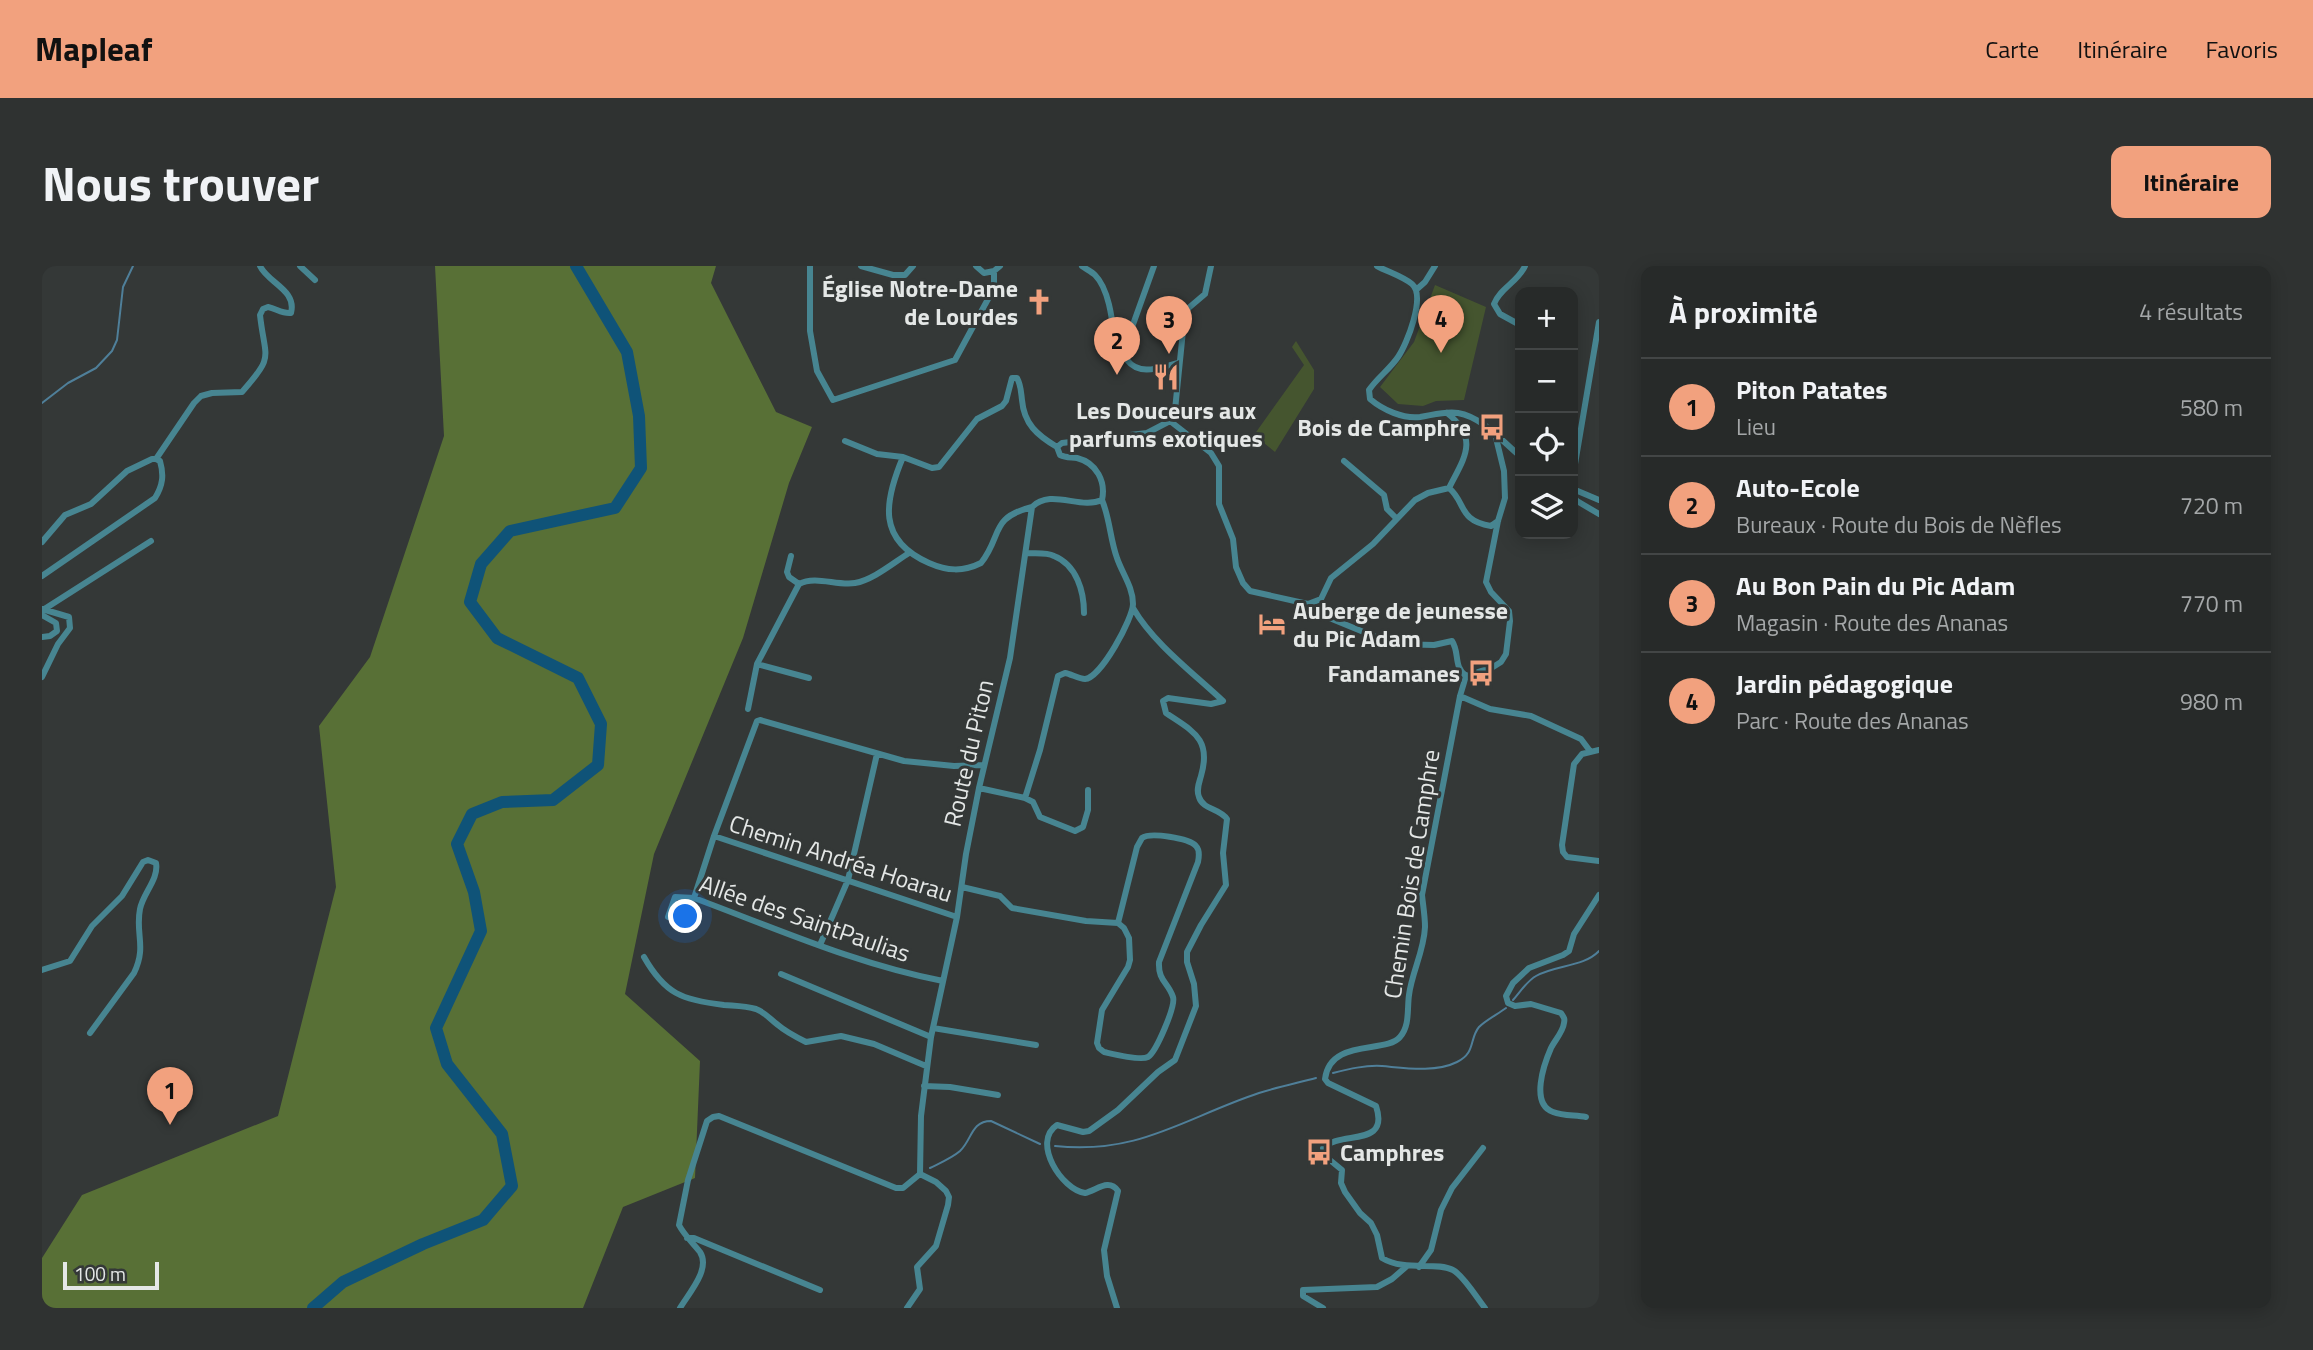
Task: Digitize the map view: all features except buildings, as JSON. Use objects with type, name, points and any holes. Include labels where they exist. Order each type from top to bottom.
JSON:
[{"type":"street","points":[[156,459],[201,396],[242,391],[261,370],[266,354],[260,315],[263,309],[268,306],[281,313],[292,313],[293,307],[286,292],[263,273],[260,266]]},
{"type":"street","points":[[300,266],[315,280]]},
{"type":"street","points":[[810,266],[810,331],[817,371],[833,400],[956,360],[994,288],[997,268],[984,273],[976,266]]},
{"type":"street","points":[[861,266],[897,275],[905,275],[913,266]]},
{"type":"street","points":[[1082,266],[1101,283],[1110,307],[1116,350],[1125,354]]},
{"type":"street","points":[[1154,266],[1126,344],[1125,354],[1129,364],[1139,370],[1178,363]]},
{"type":"street","points":[[1057,447],[1068,442],[1147,433],[1170,421],[1175,410],[1185,311],[1205,294],[1211,266]]},
{"type":"street","points":[[1377,266],[1412,284],[1417,300],[1405,343],[1398,357],[1373,385],[1370,399],[1387,410],[1416,417],[1446,412],[1468,416],[1485,426],[1515,452]]},
{"type":"street","points":[[1416,290],[1435,266]]},
{"type":"street","points":[[1515,322],[1496,311],[1494,304],[1497,297],[1518,278],[1525,266]]},
{"type":"street","points":[[1578,449],[1596,354],[1599,322]]},
{"type":"street","points":[[845,441],[877,454],[903,457],[932,468],[939,467],[976,419],[1002,406],[1012,378],[1017,378],[1020,383],[1023,414],[1030,428],[1057,447],[1059,455],[1077,458],[1096,469],[1104,487],[1102,500],[1117,557],[1131,590],[1133,608],[1130,621],[1107,659],[1091,676],[1084,679],[1065,673],[1058,676],[1040,750],[1025,797]]},
{"type":"street","points":[[1446,412],[1459,425],[1468,443],[1449,488]]},
{"type":"street","points":[[1170,421],[1211,453],[1219,466],[1219,504],[1233,539],[1236,567],[1243,583],[1251,591],[1308,604],[1327,617],[1393,643],[1434,645],[1452,641],[1456,649],[1457,665],[1466,676],[1498,665],[1506,654],[1510,616],[1486,582],[1505,489],[1496,436]]},
{"type":"street","points":[[903,457],[893,483],[891,530],[909,553],[944,569],[971,568],[981,563],[1002,522],[1039,501],[1050,499],[1088,503],[1102,500]]},
{"type":"street","points":[[42,542],[65,515],[91,504],[127,471],[152,459],[160,461],[163,473],[156,498],[42,576]]},
{"type":"street","points":[[1344,461],[1384,495],[1387,509],[1396,518]]},
{"type":"street","points":[[1308,604],[1321,599],[1331,578],[1373,544],[1396,518],[1422,496],[1438,489],[1449,488],[1454,491],[1463,513],[1486,526],[1498,521]]},
{"type":"street","points":[[1578,491],[1599,500]]},
{"type":"street","points":[[1578,502],[1599,513]]},
{"type":"street","name":"Route du Piton","points":[[920,1174],[919,1141],[926,1066],[957,917],[983,765],[1010,658],[1032,507]]},
{"type":"street","points":[[42,611],[151,541]]},
{"type":"street","points":[[748,709],[757,664],[799,584],[808,580],[840,584],[859,582],[909,553]]},
{"type":"street","points":[[1026,553],[1057,556],[1073,571],[1083,592],[1084,613]]},
{"type":"street","points":[[792,556],[787,572],[789,577],[799,584]]},
{"type":"street","points":[[1117,1308],[1107,1276],[1104,1250],[1118,1191],[1115,1186],[1108,1184],[1085,1193],[1071,1188],[1050,1158],[1047,1138],[1050,1130],[1057,1125],[1089,1131],[1118,1110],[1158,1072],[1172,1063],[1180,1050],[1196,1006],[1194,984],[1187,962],[1188,952],[1224,888],[1223,853],[1227,820],[1224,814],[1207,807],[1199,799],[1198,786],[1204,765],[1203,747],[1192,729],[1166,713],[1163,701],[1168,698],[1211,704],[1223,701],[1155,637],[1133,608]]},
{"type":"street","points":[[42,611],[55,623],[57,631],[42,637]]},
{"type":"street","points":[[42,611],[69,617],[71,622],[42,677]]},
{"type":"street","points":[[757,664],[809,678]]},
{"type":"street","name":"Chemin Bois de Camphre","points":[[1466,676],[1422,895],[1424,937],[1409,993],[1407,1024],[1394,1042],[1353,1050],[1339,1057],[1329,1065],[1325,1079],[1328,1083],[1376,1106],[1379,1117],[1376,1130],[1328,1143],[1323,1152],[1342,1170],[1345,1192],[1371,1223],[1377,1235],[1382,1258],[1407,1266],[1450,1268],[1457,1272],[1485,1308]]},
{"type":"street","points":[[1461,696],[1490,709],[1531,716],[1581,739],[1590,751]]},
{"type":"street","points":[[694,898],[713,836],[757,721],[904,761],[954,766],[983,765]]},
{"type":"street","points":[[1599,750],[1590,751],[1578,758],[1572,769],[1562,845],[1567,858],[1599,861]]},
{"type":"street","points":[[820,945],[848,880],[877,754]]},
{"type":"street","points":[[979,788],[1025,797],[1033,802],[1041,817],[1075,831],[1083,827],[1088,810],[1088,790]]},
{"type":"street","points":[[962,887],[1000,896],[1012,908],[1020,910],[1086,921],[1118,923],[1127,933],[1130,960],[1102,1010],[1097,1043],[1104,1052],[1143,1058],[1151,1054],[1174,1004],[1171,993],[1159,975],[1159,962],[1196,870],[1199,857],[1196,846],[1153,834],[1142,838],[1137,847],[1118,923]]},
{"type":"street","name":"Chemin Andréa Hoarau","points":[[713,836],[957,917]]},
{"type":"street","points":[[42,970],[70,961],[92,926],[122,896],[143,862],[148,860],[156,863],[156,873],[141,905],[139,963],[134,974],[90,1033]]},
{"type":"street","points":[[1586,1117],[1551,1112],[1540,1098],[1540,1087],[1550,1049],[1564,1026],[1561,1013],[1531,1003],[1515,1006],[1508,1003],[1506,996],[1513,983],[1529,968],[1563,956],[1569,951],[1574,934],[1599,895]]},
{"type":"street","name":"Allée des SaintPaulias","points":[[668,917],[675,897],[694,898],[820,945],[911,975],[943,981]]},
{"type":"street","points":[[644,957],[656,978],[667,990],[703,1002],[766,1013],[784,1030],[806,1042],[841,1036],[874,1044],[926,1066]]},
{"type":"street","points":[[781,974],[931,1037]]},
{"type":"street","points":[[933,1028],[1035,1045]]},
{"type":"street","points":[[924,1086],[950,1087],[998,1095]]},
{"type":"street","points":[[680,1308],[702,1270],[704,1261],[679,1225],[679,1216],[708,1122],[719,1116],[896,1188],[903,1188],[920,1174],[942,1186],[949,1198],[948,1205],[936,1246],[917,1267],[920,1289],[907,1308]]},
{"type":"street","points":[[1419,1267],[1431,1250],[1441,1210],[1452,1188],[1483,1148]]},
{"type":"street","points":[[687,1238],[694,1238],[820,1290]]},
{"type":"street","points":[[1323,1308],[1303,1296],[1302,1291],[1377,1287],[1407,1266]]},
{"type":"green space","points":[[435,266],[716,266],[711,283],[776,412],[812,427],[789,483],[743,638],[654,854],[625,994],[700,1061],[695,1178],[623,1207],[583,1308],[42,1308],[42,1258],[82,1195],[278,1116],[336,887],[319,726],[370,657],[444,436]]},
{"type":"green space","points":[[1435,285],[1486,307],[1464,400],[1436,401],[1423,406],[1398,404],[1380,387],[1414,342]]},
{"type":"green space","points":[[1296,341],[1314,370],[1314,389],[1275,452],[1254,435],[1304,365],[1292,347]]},
{"type":"waterway","points":[[42,403],[68,383],[96,368],[112,351],[117,340],[123,287],[133,266]]},
{"type":"waterway","points":[[313,1308],[343,1282],[423,1244],[483,1220],[512,1186],[502,1134],[447,1064],[436,1028],[481,931],[474,892],[457,844],[472,814],[502,802],[553,800],[598,765],[601,724],[578,678],[497,638],[470,602],[481,564],[510,531],[615,508],[641,468],[639,416],[627,352],[576,266]]},
{"type":"waterway","points":[[1513,1000],[1536,976],[1586,960],[1599,951]]},
{"type":"waterway","points":[[1333,1073],[1369,1066],[1439,1068],[1457,1062],[1470,1050],[1479,1027],[1506,1008]]},
{"type":"waterway","points":[[1055,1146],[1085,1147],[1137,1140],[1259,1093],[1316,1078]]},
{"type":"waterway","points":[[930,1168],[960,1151],[979,1124],[984,1122],[991,1121],[1040,1144]]},
{"type":"place","name":"Église Notre-Dame de Lourdes","points":[[1039,302]]},
{"type":"place","name":"Jardin pédagogique","points":[[1441,353]]},
{"type":"place","name":"Au Bon Pain du Pic Adam","points":[[1169,354]]},
{"type":"place","name":"Auto-Ecole","points":[[1117,375]]},
{"type":"place","name":"Les Douceurs aux parfums exotiques","points":[[1166,377]]},
{"type":"place","name":"Bois de Camphre","points":[[1492,427]]},
{"type":"place","name":"Auberge de jeunesse du Pic Adam","points":[[1272,624]]},
{"type":"place","name":"Fandamanes","points":[[1481,673]]},
{"type":"place","name":"Piton Patates","points":[[170,1125]]},
{"type":"place","name":"Camphres","points":[[1319,1152]]}]
